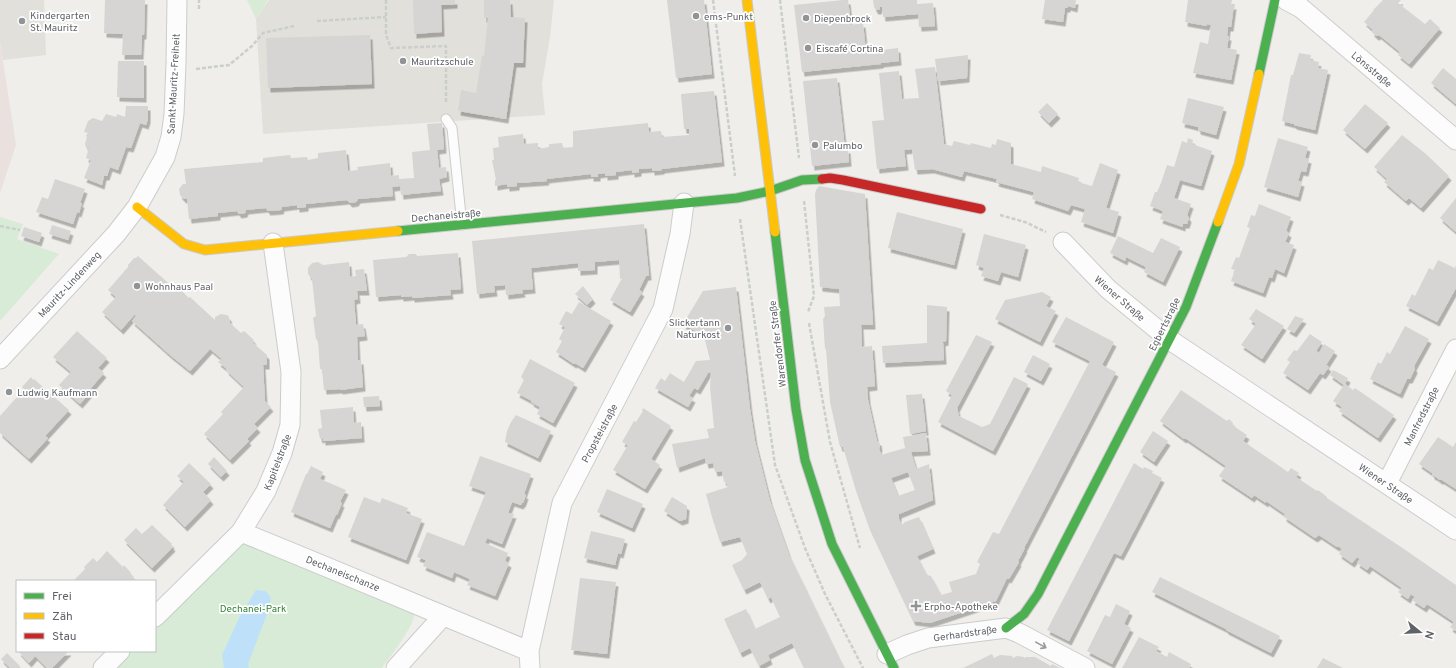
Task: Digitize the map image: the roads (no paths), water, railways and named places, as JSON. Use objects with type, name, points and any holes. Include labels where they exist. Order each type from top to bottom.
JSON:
[{"type":"street","name":"Sankt-Mauritz-Freiheit","points":[[137,207],[165,157],[171,137],[174,114],[176,70],[177,0]]},
{"type":"street","name":"Warendorfer Straße","points":[[747,0],[796,409],[805,460],[832,544],[890,661]]},
{"type":"street","name":"Egbertstraße","points":[[1006,628],[1024,614],[1038,594],[1186,307],[1239,164],[1275,0]]},
{"type":"street","name":"Lönsstraße","points":[[1286,0],[1301,8],[1456,140]]},
{"type":"street","points":[[770,191],[802,180],[830,178],[981,209]]},
{"type":"street","name":"Dechaneistraße","points":[[137,207],[184,244],[204,250],[737,198],[770,191]]},
{"type":"street","name":"Propsteistraße","points":[[530,659],[562,503],[663,309],[680,234],[684,203]]},
{"type":"street","name":"Mauritz-Lindenweg","points":[[0,359],[116,234],[137,207]]},
{"type":"street","name":"Wiener Straße","points":[[1063,242],[1108,289],[1170,340],[1456,530]]},
{"type":"street","name":"Kapitelstraße","points":[[156,615],[241,532],[266,491],[282,453],[290,425],[291,372],[273,243]]},
{"type":"street","name":"Manfredstraße","points":[[1387,483],[1456,349]]},
{"type":"street","name":"Dechaneischanze","points":[[241,532],[370,584],[443,616],[530,659]]},
{"type":"street","points":[[396,668],[443,616]]},
{"type":"street","name":"Gerhardstraße","points":[[890,661],[907,645],[928,638],[1006,628],[1085,668]]},
{"type":"street","points":[[103,668],[119,652]]},
{"type":"lane","points":[[446,119],[452,128],[462,225]]},
{"type":"water","points":[[256,590],[266,591],[271,598],[269,609],[248,664],[249,668],[224,668],[222,655],[240,616]]},
{"type":"place","name":"ems-Punkt","points":[[696,16]]},
{"type":"place","name":"Diepenbrock","points":[[806,18]]},
{"type":"place","name":"Kindergarten St. Mauritz","points":[[22,21]]},
{"type":"place","name":"Eiscafé Cortina","points":[[808,48]]},
{"type":"place","name":"Mauritzschule","points":[[403,61]]},
{"type":"place","name":"Palumbo","points":[[815,145]]},
{"type":"place","name":"Wohnhaus Paal","points":[[137,286]]},
{"type":"place","name":"Slickertann Naturkost","points":[[728,328]]},
{"type":"place","name":"Ludwig Kaufmann","points":[[9,392]]},
{"type":"place","name":"Erpho-Apotheke","points":[[916,606]]},
{"type":"park label","name":"Dechanei-Park","points":[[253,608]]}]
